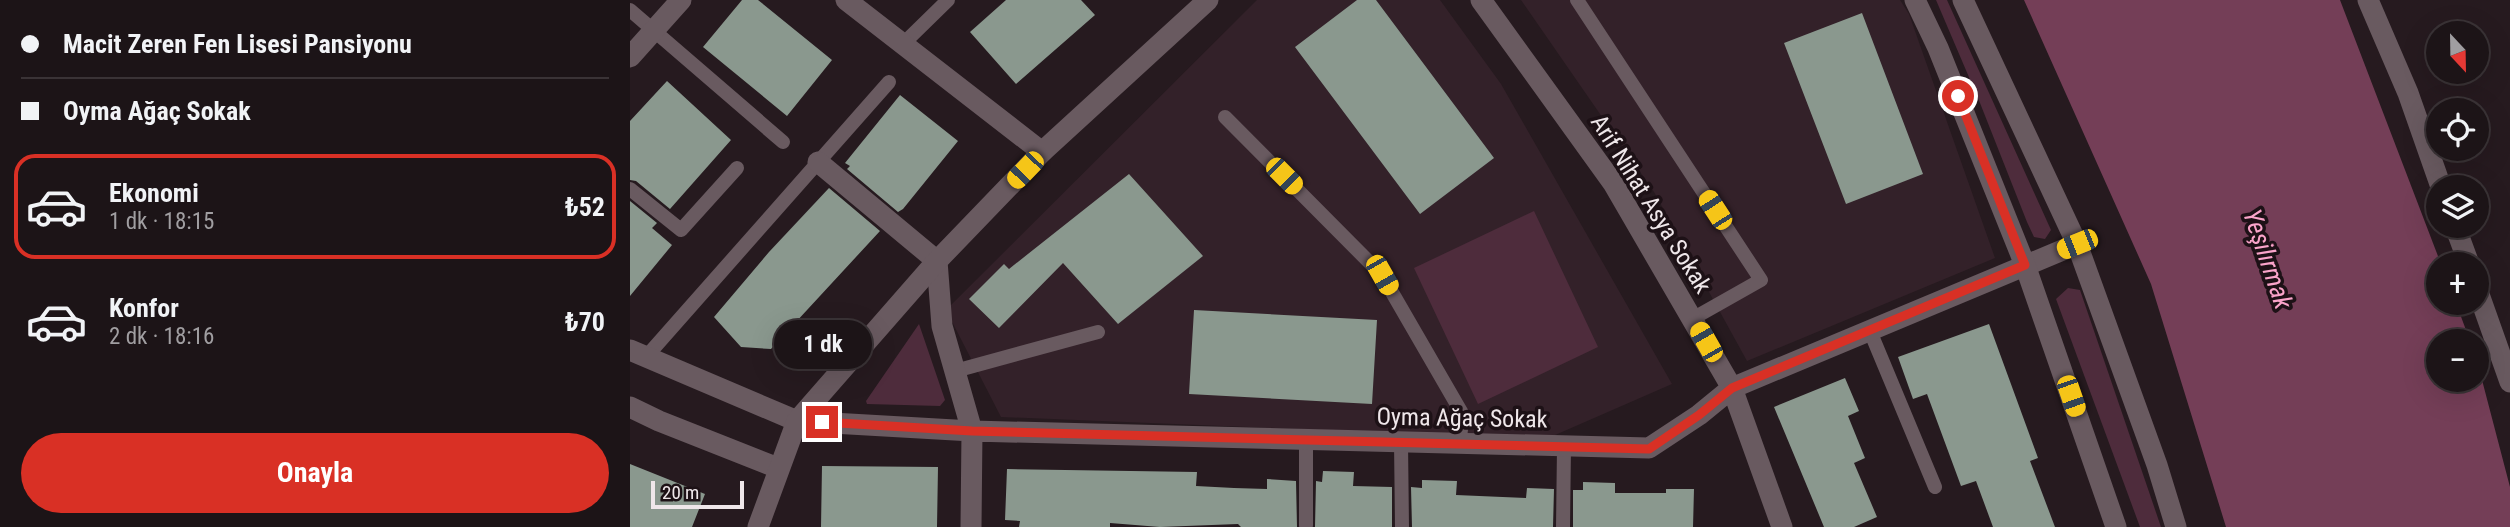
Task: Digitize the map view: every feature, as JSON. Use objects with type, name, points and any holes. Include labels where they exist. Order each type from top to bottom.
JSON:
[{"type":"street","points":[[630,57],[681,0]]},
{"type":"street","points":[[846,0],[1042,152]]},
{"type":"street","points":[[758,527],[797,421],[937,261],[1042,152],[1208,0]]},
{"type":"street","name":"Arif Nihat Asya Sokak","points":[[1481,0],[1613,183],[1732,388],[1782,527]]},
{"type":"street","points":[[1914,0],[1938,48],[2025,265],[2116,527]]},
{"type":"street","points":[[1963,0],[2077,244],[2157,465],[2176,527]]},
{"type":"street","points":[[2368,0],[2408,93],[2437,175]]},
{"type":"street","points":[[818,162],[937,261],[942,326],[972,431],[971,527]]},
{"type":"street","name":"Oyma Ağaç Sokak","points":[[638,353],[797,421],[972,431],[1649,449],[1699,415],[1732,388],[2077,244]]},
{"type":"street","points":[[2486,315],[2510,382]]},
{"type":"street","points":[[630,407],[778,468]]},
{"type":"lane","points":[[904,44],[948,0]]},
{"type":"lane","points":[[1577,0],[1761,280],[1692,319]]},
{"type":"lane","points":[[630,10],[783,142]]},
{"type":"lane","points":[[638,353],[818,162],[889,82]]},
{"type":"lane","points":[[1225,117],[1382,275],[1463,415],[1459,444]]},
{"type":"lane","points":[[630,189],[681,230],[737,168]]},
{"type":"lane","points":[[1870,331],[1934,487]]},
{"type":"lane","points":[[955,371],[1098,332]]},
{"type":"lane","points":[[1306,440],[1306,525]]},
{"type":"lane","points":[[1401,442],[1402,527]]},
{"type":"lane","points":[[1563,527],[1564,447]]},
{"type":"shaded area","points":[[1257,0],[1440,0],[1501,84],[1672,384],[1546,439],[1001,417],[946,310]]},
{"type":"shaded area","points":[[1521,0],[1900,0],[1909,14],[1995,258],[1747,361],[1654,192]]},
{"type":"shaded area","points":[[1936,0],[1947,0],[2051,230],[2045,239],[2034,237],[2027,222]]},
{"type":"shaded area","points":[[1534,211],[1598,347],[1478,404],[1414,268]]},
{"type":"shaded area","points":[[2068,288],[2080,290],[2161,527],[2140,527],[2056,299]]},
{"type":"shaded area","points":[[919,324],[945,400],[940,406],[867,404],[866,401]]},
{"type":"water","name":"Yeşilırmak","points":[[2024,0],[2340,0],[2426,225],[2426,238],[2431,238],[2436,252],[2426,252],[2426,315],[2460,315],[2466,329],[2426,329],[2426,392],[2485,392],[2510,487],[2510,527],[2226,527],[2151,284]]},
{"type":"building","points":[[742,0],[758,0],[832,60],[787,116],[703,47]]},
{"type":"building","points":[[1006,0],[1081,0],[1095,15],[1016,84],[970,32]]},
{"type":"building","points":[[1357,0],[1376,0],[1494,158],[1420,214],[1295,47]]},
{"type":"building","points":[[1862,13],[1923,174],[1846,204],[1784,43]]},
{"type":"building","points":[[667,81],[731,140],[670,209],[636,181],[630,180],[630,121]]},
{"type":"building","points":[[900,95],[958,141],[898,212],[847,169],[850,166],[845,163]]},
{"type":"building","points":[[1129,174],[1203,256],[1118,324],[1063,263],[999,328],[969,299],[1004,264],[1009,269]]},
{"type":"building","points":[[829,188],[880,231],[771,349],[741,347],[714,317],[769,252]]},
{"type":"building","points":[[630,201],[657,223],[652,228],[672,245],[630,296]]},
{"type":"building","points":[[1194,310],[1377,320],[1372,404],[1189,394]]},
{"type":"building","points":[[1989,324],[2038,458],[2030,461],[2055,527],[1993,527],[1976,481],[1961,486],[1927,394],[1913,399],[1898,357]]},
{"type":"building","points":[[1845,378],[1859,411],[1848,416],[1865,458],[1854,463],[1877,517],[1854,527],[1824,527],[1774,407]]},
{"type":"building","points":[[630,464],[705,494],[692,527],[630,527]]},
{"type":"building","points":[[822,466],[938,467],[937,527],[821,527]]},
{"type":"building","points":[[1007,469],[1197,472],[1196,486],[1234,488],[1267,489],[1267,479],[1296,481],[1297,527],[1241,527],[1238,524],[1160,527],[1110,523],[1110,527],[1019,527],[1020,521],[1005,520]]},
{"type":"building","points":[[1323,471],[1354,472],[1353,486],[1392,487],[1392,527],[1315,527],[1316,481],[1322,482]]},
{"type":"building","points":[[1422,480],[1457,481],[1456,495],[1526,498],[1527,488],[1554,489],[1553,527],[1412,527],[1411,487],[1422,488]]},
{"type":"building","points":[[1583,482],[1615,483],[1615,493],[1666,493],[1666,489],[1694,489],[1693,527],[1573,527],[1573,490],[1583,490]]},
{"type":"route","points":[[822,422],[972,431],[1649,449],[1699,415],[1732,388],[2025,265],[1958,96]]}]
